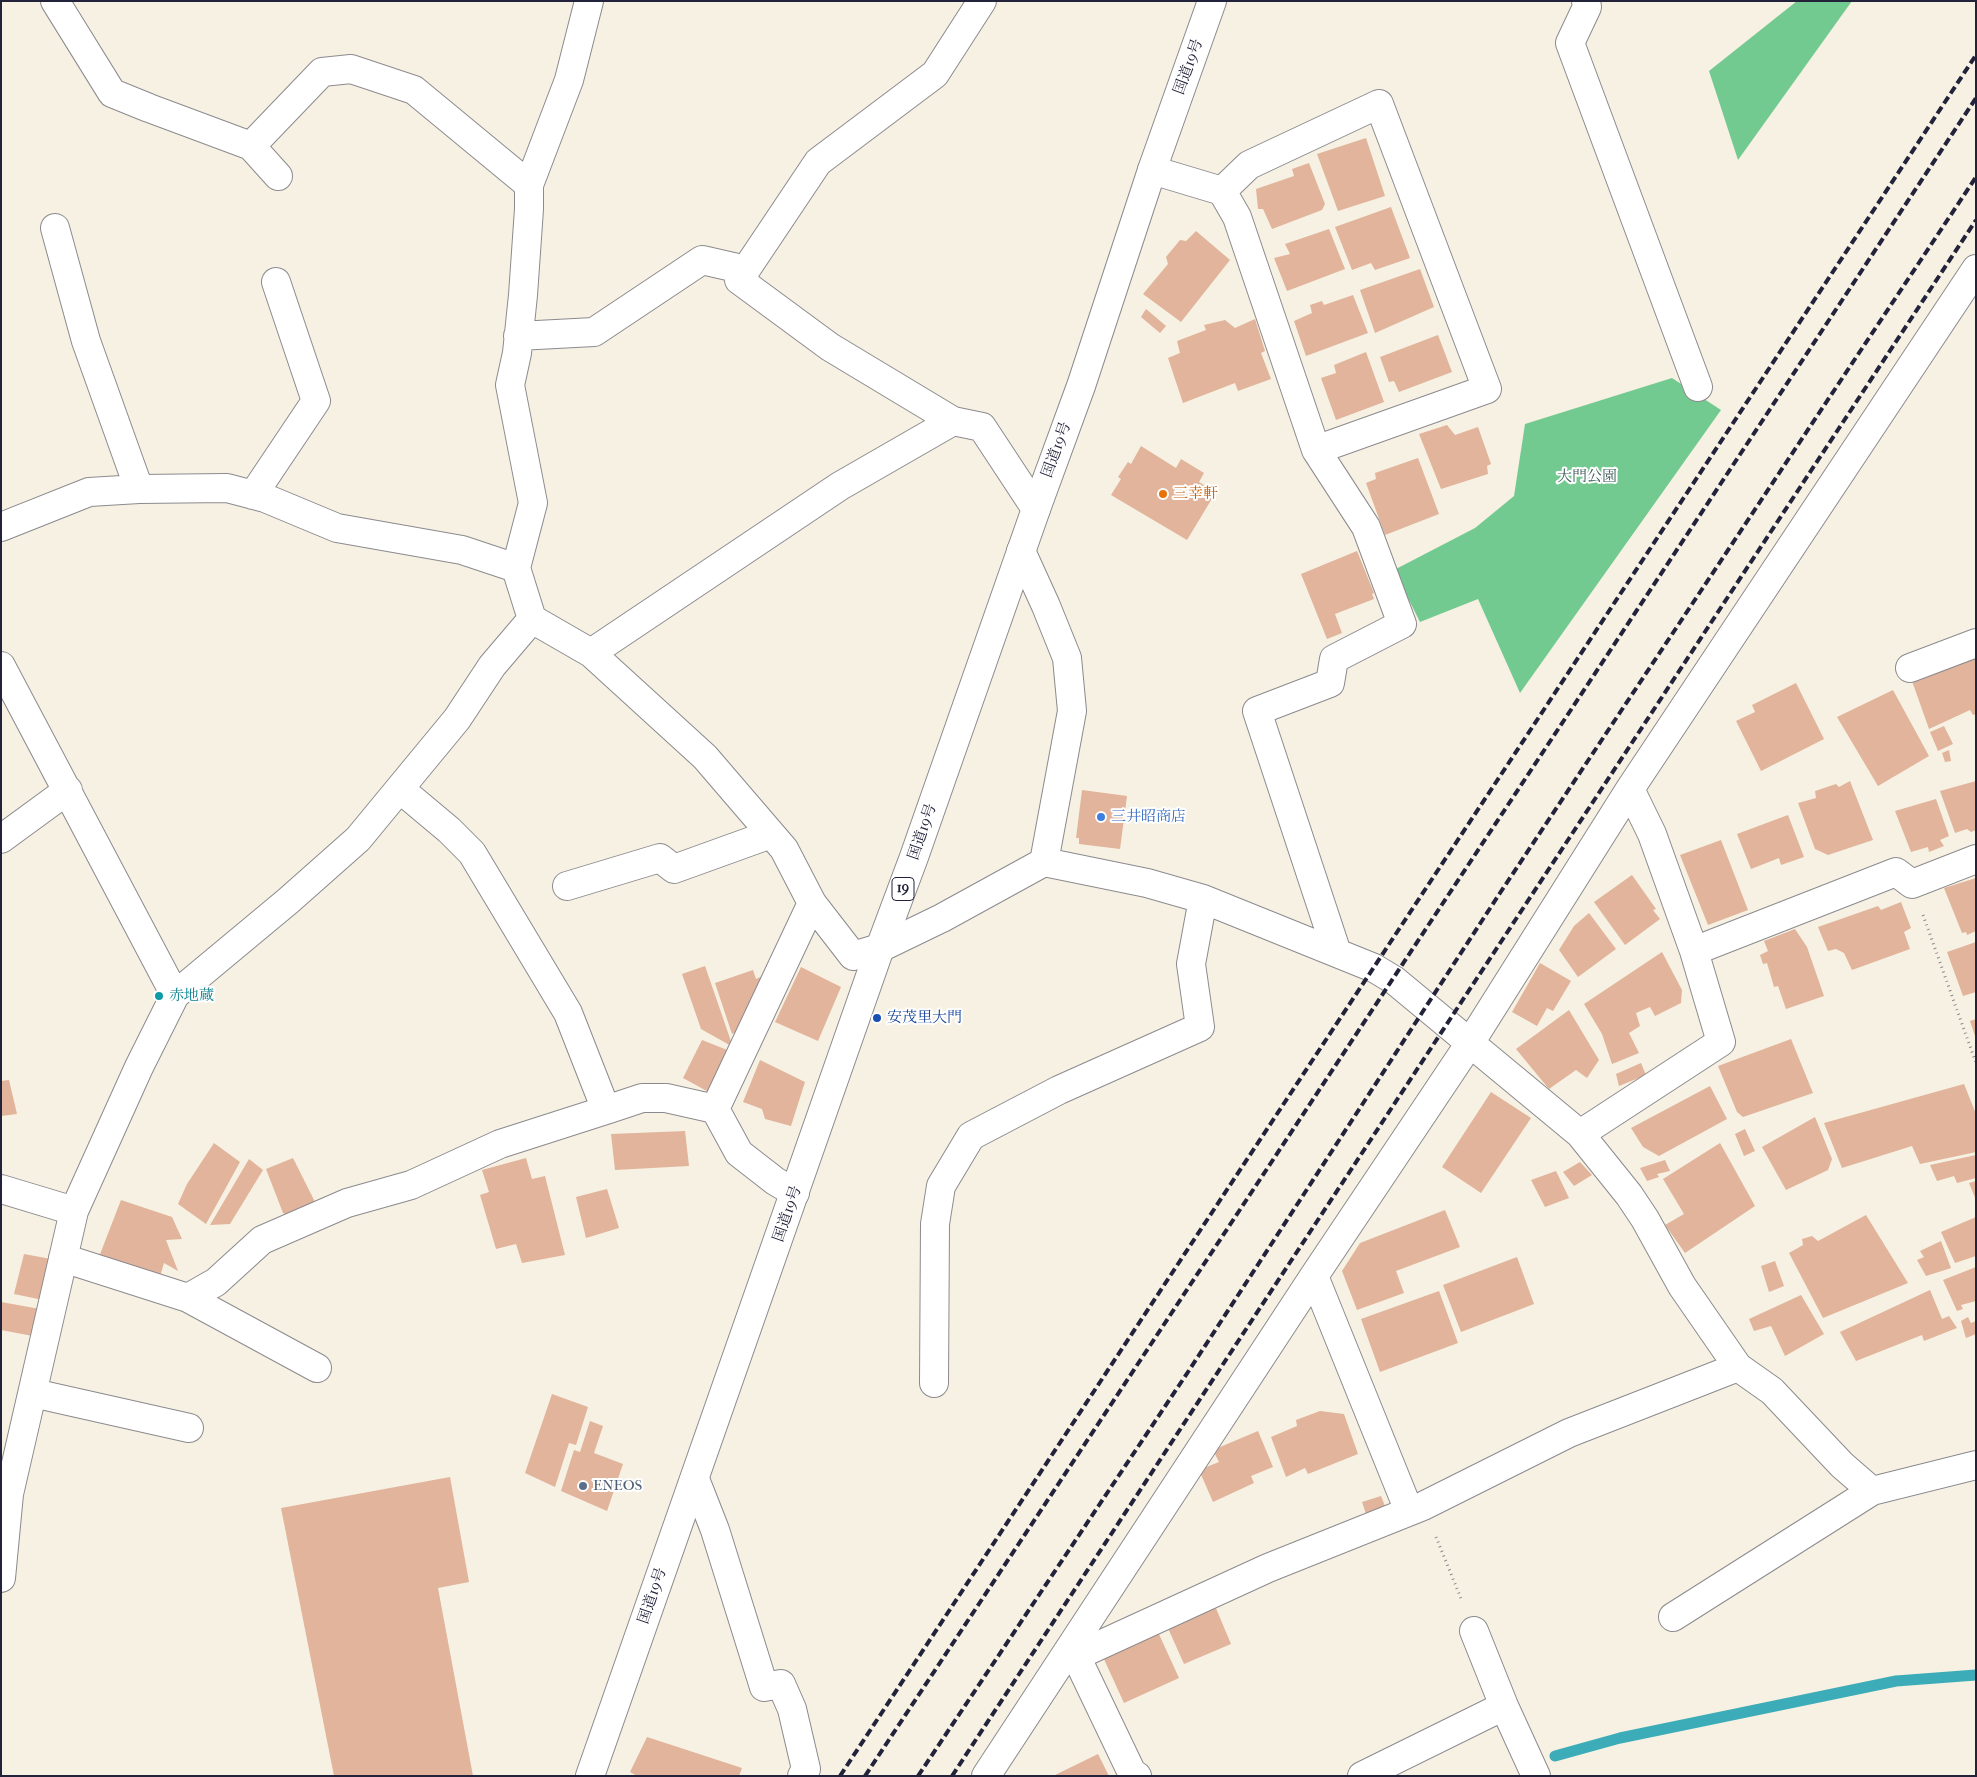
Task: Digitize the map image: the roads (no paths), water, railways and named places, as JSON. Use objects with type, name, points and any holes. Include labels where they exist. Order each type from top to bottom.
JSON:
[{"type":"main road","points":[[56,1],[112,93],[251,146],[278,176]]},
{"type":"main road","points":[[589,1],[569,80],[529,185],[529,209],[518,336],[510,385],[533,503],[516,568],[532,619],[591,653],[705,757],[784,849],[812,903],[853,956],[880,948],[981,897],[1044,862],[1147,883],[1203,899],[1374,968],[1394,980],[1580,1134],[1646,1218],[1682,1286],[1738,1367],[1772,1391],[1842,1464],[1872,1491]]},
{"type":"main road","points":[[982,1],[935,74],[818,162],[739,280],[830,347],[953,421],[982,427],[1036,509]]},
{"type":"main road","name":"国道19号","points":[[590,1776],[880,948],[1081,386],[1152,170],[1212,1]]},
{"type":"main road","points":[[1586,1],[1587,7],[1570,43],[1698,387]]},
{"type":"main road","points":[[251,146],[322,72],[351,69],[414,90],[529,185]]},
{"type":"main road","points":[[1222,190],[1249,165],[1379,104],[1488,389],[1316,450]]},
{"type":"main road","points":[[1152,170],[1222,190],[1237,217],[1316,450],[1366,526],[1402,624],[1334,659],[1330,683],[1257,711],[1337,953]]},
{"type":"main road","points":[[55,228],[86,341],[139,489]]},
{"type":"main road","points":[[518,336],[594,332],[702,260],[746,270]]},
{"type":"main road","points":[[986,1776],[1072,1654],[1314,1276],[1470,1043],[1630,789],[1976,269]]},
{"type":"main road","points":[[253,495],[316,401],[276,282]]},
{"type":"main road","points":[[591,653],[840,486],[953,421]]},
{"type":"main road","points":[[1,527],[89,492],[139,489],[227,488],[253,495],[337,528],[462,550],[516,568]]},
{"type":"main road","points":[[1021,551],[1067,658],[1072,711],[1044,862]]},
{"type":"main road","points":[[1,1578],[9,1494],[74,1211],[139,1067],[175,995],[288,902],[358,839],[457,719],[492,666],[532,619]]},
{"type":"main road","points":[[1910,668],[1976,643]]},
{"type":"main road","points":[[1,666],[175,995]]},
{"type":"main road","points":[[400,789],[449,830],[472,853],[568,1013],[606,1110]]},
{"type":"main road","points":[[1580,1134],[1721,1042],[1694,951],[1652,834],[1630,789]]},
{"type":"main road","points":[[1,839],[68,790]]},
{"type":"main road","points":[[567,886],[660,858],[674,869],[771,834]]},
{"type":"main road","points":[[1694,951],[1896,872],[1912,884],[1976,859]]},
{"type":"main road","points":[[934,1383],[935,1224],[941,1186],[971,1136],[1059,1090],[1200,1027],[1191,964],[1203,899]]},
{"type":"main road","points":[[716,1109],[812,903]]},
{"type":"main road","points":[[188,1298],[216,1282],[262,1240],[347,1203],[411,1185],[500,1144],[642,1098],[666,1098],[716,1109],[739,1153],[774,1181],[795,1193]]},
{"type":"main road","points":[[1,1189],[74,1211]]},
{"type":"main road","points":[[63,1258],[188,1298],[317,1368]]},
{"type":"main road","points":[[1314,1276],[1416,1509]]},
{"type":"main road","points":[[1072,1654],[1268,1568],[1416,1509],[1569,1433],[1738,1367]]},
{"type":"main road","points":[[33,1393],[189,1428]]},
{"type":"main road","points":[[1673,1617],[1872,1491],[1976,1465]]},
{"type":"main road","points":[[694,1480],[715,1530],[764,1688],[781,1684],[792,1709],[806,1769],[802,1776]]},
{"type":"main road","points":[[1474,1631],[1504,1706],[1536,1776]]},
{"type":"main road","points":[[1072,1654],[1132,1773],[1136,1776]]},
{"type":"main road","points":[[1362,1776],[1504,1706]]},
{"type":"waterway","points":[[1555,1756],[1620,1738],[1896,1681],[1976,1675]]},
{"type":"railway","points":[[840,1776],[1976,55]]},
{"type":"railway","points":[[865,1776],[1976,98]]},
{"type":"railway","points":[[918,1776],[1188,1372],[1500,893],[1976,177]]},
{"type":"railway","points":[[952,1776],[1976,220]]},
{"type":"place","name":"三幸軒","points":[[1163,494]]},
{"type":"place","name":"三井昭商店","points":[[1101,817]]},
{"type":"place","name":"赤地蔵","points":[[159,996]]},
{"type":"place","name":"安茂里大門","points":[[877,1018]]},
{"type":"place","name":"ENEOS","points":[[583,1486]]},
{"type":"park label","name":"大門公園","points":[[1587,477]]}]
